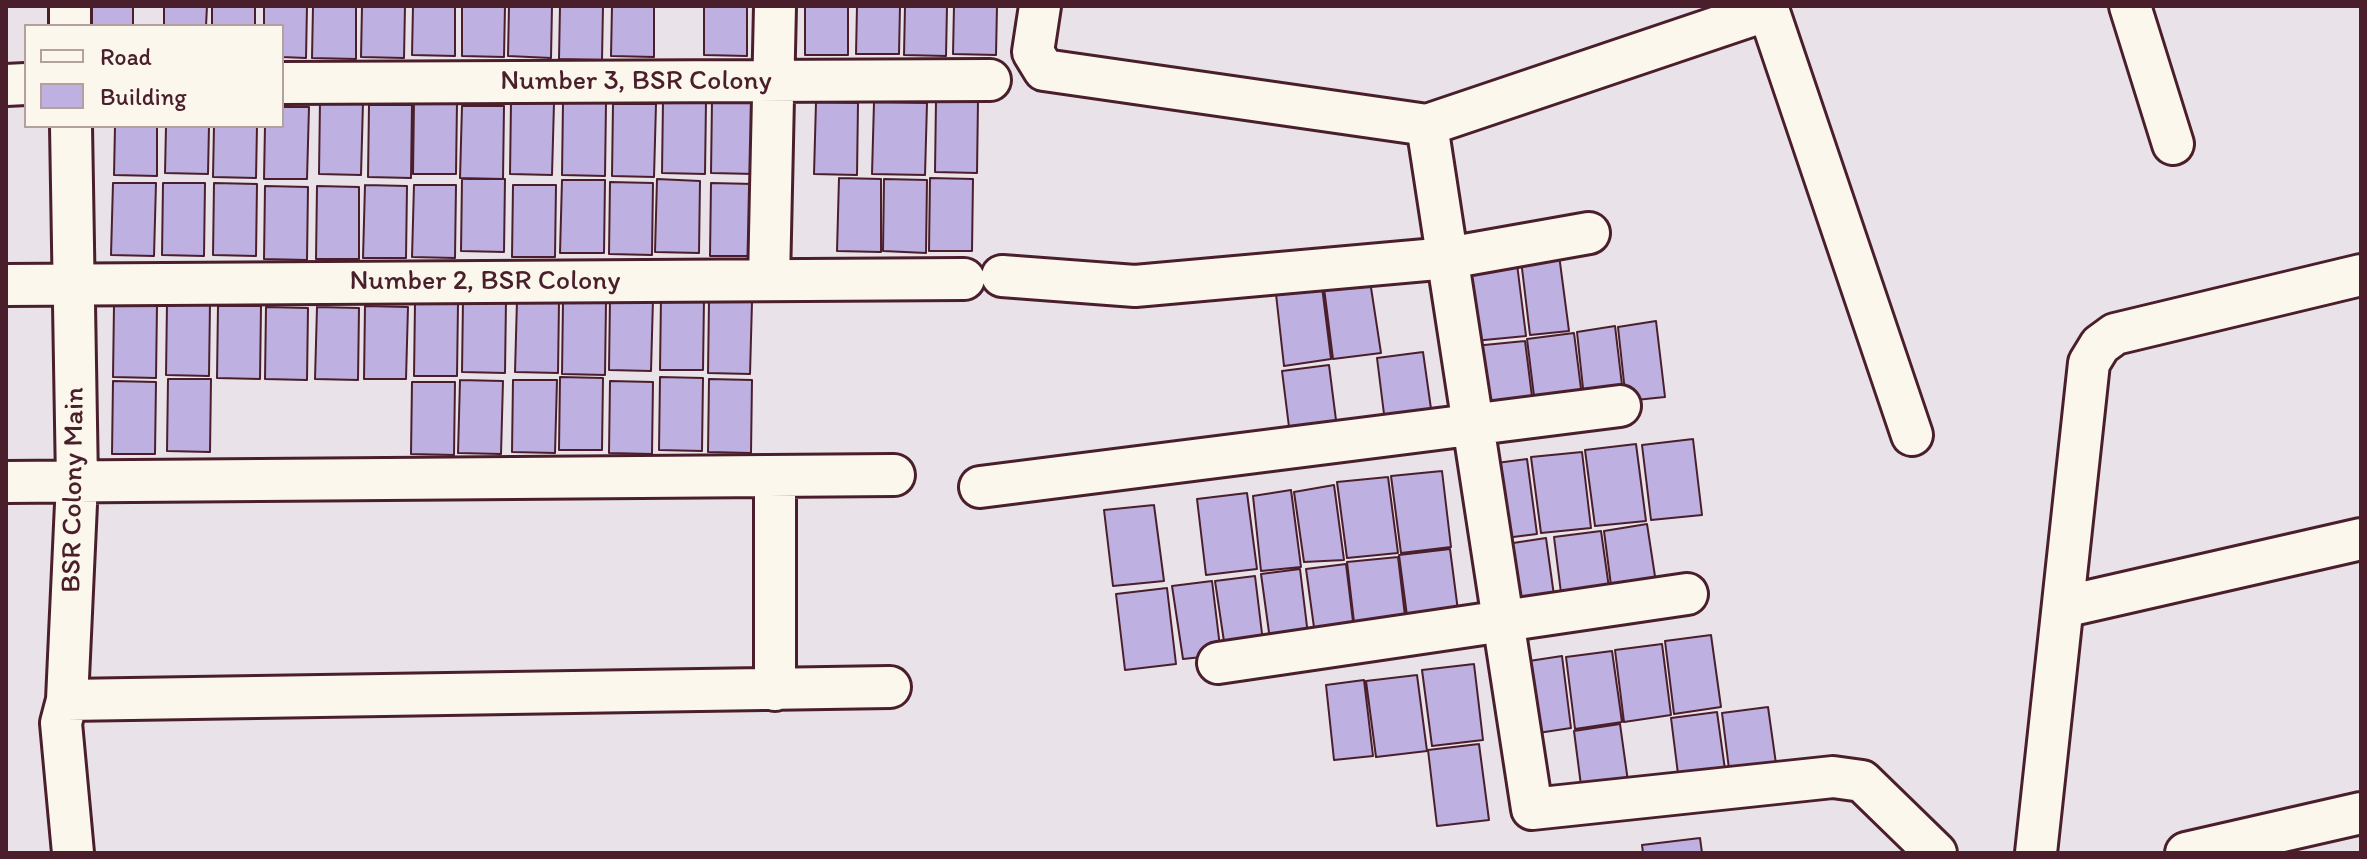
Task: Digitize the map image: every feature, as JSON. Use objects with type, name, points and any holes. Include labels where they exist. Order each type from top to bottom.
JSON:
[{"type":"street","points":[[769,280],[775,6]]},
{"type":"street","points":[[1040,6],[1033,52],[1044,70],[1427,125],[1768,8],[1912,435]]},
{"type":"street","points":[[2130,6],[2173,144]]},
{"type":"street","name":"Number 3, BSR Colony","points":[[284,83],[990,80]]},
{"type":"street","points":[[1427,125],[1532,809],[1833,777],[1862,781],[1936,853]]},
{"type":"street","name":"BSR Colony Main","points":[[71,128],[77,482],[67,700],[61,723],[73,853]]},
{"type":"street","name":"Number 2, BSR Colony","points":[[6,285],[983,277],[1135,286],[1448,258],[1589,233]]},
{"type":"street","points":[[2036,853],[2089,363],[2100,345],[2115,334],[2361,275]]},
{"type":"street","points":[[980,487],[1620,406]]},
{"type":"street","points":[[6,482],[894,475]]},
{"type":"street","points":[[775,476],[775,690]]},
{"type":"street","points":[[2063,607],[2361,539]]},
{"type":"street","points":[[1218,663],[1687,594]]},
{"type":"street","points":[[67,700],[890,687]]},
{"type":"street","points":[[2186,853],[2361,813]]},
{"type":"building","points":[[86,6],[133,6],[133,24],[86,24]]},
{"type":"building","points":[[164,6],[207,6],[206,24],[164,24]]},
{"type":"building","points":[[212,6],[255,6],[255,24],[212,24]]},
{"type":"building","points":[[264,6],[307,6],[306,58],[284,57],[284,24],[264,24]]},
{"type":"building","points":[[313,6],[356,6],[356,59],[312,58]]},
{"type":"building","points":[[362,6],[405,6],[404,58],[361,57]]},
{"type":"building","points":[[413,6],[455,6],[455,56],[412,55]]},
{"type":"building","points":[[462,6],[505,6],[504,57],[462,56]]},
{"type":"building","points":[[509,6],[552,6],[551,58],[508,56]]},
{"type":"building","points":[[560,6],[603,6],[602,60],[559,59]]},
{"type":"building","points":[[612,6],[654,6],[654,57],[611,56]]},
{"type":"building","points":[[704,6],[747,6],[747,56],[704,55]]},
{"type":"building","points":[[805,6],[848,6],[848,55],[805,55]]},
{"type":"building","points":[[857,6],[900,6],[899,54],[856,54]]},
{"type":"building","points":[[905,6],[947,6],[946,56],[904,55]]},
{"type":"building","points":[[954,6],[997,6],[996,55],[953,54]]},
{"type":"building","points":[[663,100],[706,101],[705,174],[662,173]]},
{"type":"building","points":[[712,100],[755,101],[754,174],[711,173]]},
{"type":"building","points":[[936,100],[978,100],[977,173],[935,172]]},
{"type":"building","points":[[320,101],[363,102],[361,175],[319,174]]},
{"type":"building","points":[[414,101],[457,102],[456,174],[413,174]]},
{"type":"building","points":[[511,102],[554,103],[552,175],[510,174]]},
{"type":"building","points":[[563,102],[606,103],[605,176],[562,175]]},
{"type":"building","points":[[816,102],[858,103],[857,175],[814,174]]},
{"type":"building","points":[[874,102],[927,103],[925,175],[872,174]]},
{"type":"building","points":[[613,104],[656,104],[654,177],[612,176]]},
{"type":"building","points":[[369,105],[412,105],[411,178],[368,177]]},
{"type":"building","points":[[462,106],[504,106],[503,179],[460,178]]},
{"type":"building","points":[[284,107],[309,107],[307,179],[264,179],[265,128],[284,128]]},
{"type":"building","points":[[115,128],[157,128],[157,176],[114,175]]},
{"type":"building","points":[[166,128],[209,128],[208,174],[165,173]]},
{"type":"building","points":[[214,128],[257,128],[256,178],[213,177]]},
{"type":"building","points":[[839,178],[881,179],[881,252],[837,251]]},
{"type":"building","points":[[930,178],[973,179],[972,251],[929,251]]},
{"type":"building","points":[[462,179],[505,179],[504,252],[461,251]]},
{"type":"building","points":[[657,179],[700,181],[699,253],[655,252]]},
{"type":"building","points":[[884,179],[927,180],[926,253],[883,251]]},
{"type":"building","points":[[562,180],[605,180],[604,253],[560,253]]},
{"type":"building","points":[[610,182],[653,183],[652,255],[609,254]]},
{"type":"building","points":[[113,183],[156,183],[154,256],[111,255]]},
{"type":"building","points":[[163,183],[205,183],[204,256],[162,255]]},
{"type":"building","points":[[214,183],[257,184],[256,256],[213,255]]},
{"type":"building","points":[[711,183],[754,184],[752,256],[710,256]]},
{"type":"building","points":[[365,185],[407,186],[406,258],[363,258]]},
{"type":"building","points":[[414,185],[456,185],[455,258],[412,257]]},
{"type":"building","points":[[513,185],[556,185],[555,257],[512,257]]},
{"type":"building","points":[[265,186],[308,187],[307,260],[264,259]]},
{"type":"building","points":[[317,186],[359,187],[359,259],[316,259]]},
{"type":"building","points":[[1559,255],[1569,331],[1530,335],[1521,260]]},
{"type":"building","points":[[1517,264],[1526,336],[1474,341],[1466,269]]},
{"type":"building","points":[[1370,281],[1381,353],[1333,359],[1324,288]]},
{"type":"building","points":[[1322,287],[1331,359],[1284,366],[1276,294]]},
{"type":"building","points":[[661,297],[704,298],[703,370],[660,370]]},
{"type":"building","points":[[610,298],[653,299],[651,371],[609,370]]},
{"type":"building","points":[[463,299],[506,300],[505,373],[462,372]]},
{"type":"building","points":[[517,300],[559,301],[558,373],[515,372]]},
{"type":"building","points":[[563,301],[606,302],[605,375],[562,374]]},
{"type":"building","points":[[709,301],[752,302],[750,374],[708,373]]},
{"type":"building","points":[[167,303],[210,303],[209,376],[166,375]]},
{"type":"building","points":[[415,303],[458,304],[457,376],[414,376]]},
{"type":"building","points":[[114,305],[157,305],[156,378],[113,377]]},
{"type":"building","points":[[218,306],[261,306],[260,379],[217,378]]},
{"type":"building","points":[[365,306],[408,307],[406,379],[364,379]]},
{"type":"building","points":[[266,307],[308,308],[307,380],[265,379]]},
{"type":"building","points":[[317,307],[359,308],[358,380],[315,379]]},
{"type":"building","points":[[1656,321],[1665,397],[1626,401],[1618,327]]},
{"type":"building","points":[[1615,326],[1624,402],[1585,407],[1577,332]]},
{"type":"building","points":[[1574,333],[1583,405],[1536,412],[1527,339]]},
{"type":"building","points":[[1525,341],[1534,413],[1483,418],[1474,346]]},
{"type":"building","points":[[1423,352],[1433,423],[1386,430],[1377,358]]},
{"type":"building","points":[[1329,365],[1338,436],[1291,443],[1282,371]]},
{"type":"building","points":[[560,377],[603,378],[602,450],[559,450]]},
{"type":"building","points":[[660,377],[703,378],[702,451],[659,450]]},
{"type":"building","points":[[168,379],[211,379],[210,452],[167,451]]},
{"type":"building","points":[[709,379],[752,380],[751,453],[708,452]]},
{"type":"building","points":[[460,380],[503,381],[501,454],[458,453]]},
{"type":"building","points":[[513,380],[557,380],[555,453],[512,452]]},
{"type":"building","points":[[113,381],[156,382],[155,454],[112,454]]},
{"type":"building","points":[[610,381],[653,382],[652,454],[609,453]]},
{"type":"building","points":[[412,382],[455,382],[454,455],[411,454]]},
{"type":"building","points":[[1693,439],[1702,515],[1651,520],[1642,445]]},
{"type":"building","points":[[1636,444],[1646,521],[1595,526],[1585,450]]},
{"type":"building","points":[[1582,452],[1591,528],[1541,533],[1531,457]]},
{"type":"building","points":[[1527,459],[1537,534],[1497,539],[1489,464]]},
{"type":"building","points":[[1442,471],[1451,547],[1401,553],[1391,476]]},
{"type":"building","points":[[1388,477],[1398,553],[1347,558],[1337,482]]},
{"type":"building","points":[[1334,485],[1344,560],[1304,562],[1294,492]]},
{"type":"building","points":[[1291,490],[1301,567],[1261,571],[1253,496]]},
{"type":"building","points":[[1247,493],[1257,569],[1206,575],[1197,499]]},
{"type":"building","points":[[1154,505],[1164,581],[1113,586],[1104,510]]},
{"type":"building","points":[[1647,524],[1658,596],[1613,601],[1604,531]]},
{"type":"building","points":[[1601,531],[1611,602],[1563,609],[1554,537]]},
{"type":"building","points":[[1546,538],[1556,610],[1509,617],[1500,545]]},
{"type":"building","points":[[1450,549],[1460,626],[1409,631],[1399,555]]},
{"type":"building","points":[[1398,557],[1407,633],[1356,639],[1347,562]]},
{"type":"building","points":[[1346,564],[1355,638],[1316,642],[1306,569]]},
{"type":"building","points":[[1300,569],[1309,643],[1271,647],[1261,574]]},
{"type":"building","points":[[1255,576],[1264,650],[1226,655],[1215,581]]},
{"type":"building","points":[[1212,581],[1221,655],[1183,659],[1172,586]]},
{"type":"building","points":[[1167,588],[1176,664],[1125,670],[1116,594]]},
{"type":"building","points":[[1711,635],[1721,707],[1674,714],[1665,641]]},
{"type":"building","points":[[1662,644],[1671,715],[1624,722],[1615,650]]},
{"type":"building","points":[[1612,651],[1622,722],[1575,729],[1566,657]]},
{"type":"building","points":[[1562,656],[1571,728],[1525,735],[1516,663]]},
{"type":"building","points":[[1474,664],[1483,740],[1432,746],[1422,670]]},
{"type":"building","points":[[1417,675],[1427,751],[1376,757],[1366,681]]},
{"type":"building","points":[[1364,680],[1373,756],[1334,760],[1326,685]]},
{"type":"building","points":[[1768,707],[1778,778],[1731,785],[1722,713]]},
{"type":"building","points":[[1717,712],[1727,784],[1680,790],[1671,718]]},
{"type":"building","points":[[1620,724],[1630,796],[1583,801],[1574,731]]},
{"type":"building","points":[[1479,744],[1489,820],[1437,826],[1428,750]]},
{"type":"building","points":[[1700,838],[1702,853],[1643,853],[1642,845]]}]
